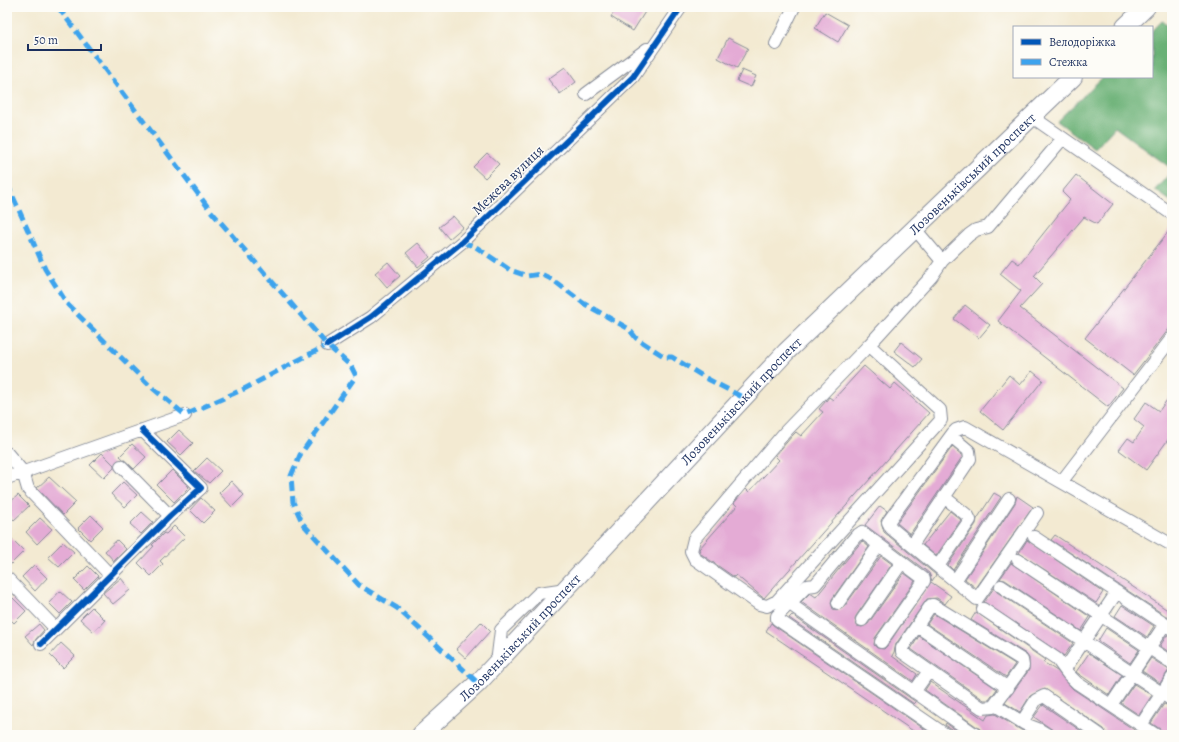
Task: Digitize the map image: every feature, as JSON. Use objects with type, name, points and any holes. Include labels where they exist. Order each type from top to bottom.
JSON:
[{"type":"highway","points":[[1126,26],[1146,7]]},
{"type":"highway","name":"Лозовеньківський проспект","points":[[421,735],[478,683],[786,352],[1072,78]]},
{"type":"street","name":"Межева вулиця","points":[[327,345],[372,317],[462,242],[633,76],[681,7]]},
{"type":"street","points":[[776,44],[794,7]]},
{"type":"street","points":[[586,94],[655,43]]},
{"type":"street","points":[[1031,116],[1172,214]]},
{"type":"street","points":[[869,345],[940,410],[941,420],[844,526],[780,599],[771,605],[759,604],[695,559],[691,551],[692,542],[786,431],[869,345],[931,277],[942,261],[969,235],[976,230],[988,227],[1063,138]]},
{"type":"street","points":[[915,229],[942,261]]},
{"type":"street","points":[[1062,481],[1172,338]]},
{"type":"street","points":[[7,478],[185,415]]},
{"type":"street","points":[[1036,513],[977,599],[891,528],[888,522],[951,436],[960,428],[970,428],[988,442],[1062,481],[1172,545]]},
{"type":"street","points":[[41,644],[170,516],[201,488],[142,430]]},
{"type":"street","points":[[912,545],[971,457],[969,451],[951,436]]},
{"type":"street","points":[[7,453],[23,472],[28,489],[111,576]]},
{"type":"street","points":[[121,466],[170,516]]},
{"type":"street","points":[[938,566],[970,520],[968,516],[944,497]]},
{"type":"street","points":[[955,581],[1009,499]]},
{"type":"street","points":[[881,642],[924,582],[924,579],[862,532],[856,536],[815,585],[807,586],[777,616],[776,619],[946,735]]},
{"type":"street","points":[[1034,537],[1168,627],[1149,648],[1112,705]]},
{"type":"street","points":[[838,603],[880,546]]},
{"type":"street","points":[[1018,560],[1172,664]]},
{"type":"street","points":[[862,620],[902,562]]},
{"type":"street","points":[[7,578],[56,629]]},
{"type":"street","points":[[1001,586],[1172,700]]},
{"type":"street","points":[[1065,669],[1116,592]]},
{"type":"street","points":[[790,604],[976,735]]},
{"type":"street","points":[[933,605],[1022,660],[1023,666],[995,705],[987,709],[982,708],[902,652],[902,648],[917,626],[933,605]]},
{"type":"street","points":[[983,609],[1056,660],[1077,683],[1112,705],[1141,729],[1156,735]]},
{"type":"street","points":[[917,626],[1008,688]]},
{"type":"street","points":[[914,692],[929,671]]},
{"type":"street","points":[[1141,729],[1172,678]]},
{"type":"street","points":[[1022,722],[1036,700],[1044,696],[1100,735]]},
{"type":"street","points":[[995,705],[1022,722],[1048,735]]},
{"type":"green space","points":[[1162,21],[1172,27],[1172,169],[1115,127],[1095,149],[1057,121],[1102,78],[1153,78],[1153,30]]},
{"type":"green space","points":[[1172,171],[1172,202],[1155,190]]},
{"type":"building","points":[[617,7],[648,7],[633,31],[611,17]]},
{"type":"building","points":[[825,12],[848,25],[838,42],[815,28]]},
{"type":"building","points":[[728,38],[748,48],[737,68],[718,58]]},
{"type":"building","points":[[565,67],[576,82],[560,94],[548,79]]},
{"type":"building","points":[[742,70],[756,76],[751,87],[737,81]]},
{"type":"building","points":[[487,153],[499,164],[485,178],[473,167]]},
{"type":"building","points":[[1076,175],[1113,204],[1097,224],[1084,217],[1034,276],[1042,284],[1020,308],[1123,388],[1108,407],[998,321],[1021,291],[1000,274],[1012,259],[1019,264],[1070,200],[1062,192]]},
{"type":"building","points":[[453,216],[463,227],[449,239],[439,227]]},
{"type":"building","points":[[1172,227],[1172,325],[1133,375],[1085,338]]},
{"type":"building","points":[[418,243],[430,257],[418,267],[406,253]]},
{"type":"building","points":[[388,262],[400,276],[387,287],[375,273]]},
{"type":"building","points":[[965,305],[990,325],[979,338],[954,319]]},
{"type":"building","points":[[901,342],[922,359],[915,367],[894,351]]},
{"type":"building","points":[[864,366],[890,389],[895,383],[929,413],[764,598],[736,575],[734,577],[701,554],[699,549],[737,506],[734,503],[746,489],[749,492],[779,460],[775,456],[792,436],[796,432],[801,436],[823,412],[819,409],[829,397],[833,400]]},
{"type":"building","points":[[1032,371],[1043,380],[1003,430],[980,411],[1009,375],[1020,385]]},
{"type":"building","points":[[1172,393],[1172,434],[1146,470],[1119,450],[1128,438],[1134,442],[1144,427],[1134,419],[1146,402],[1159,411]]},
{"type":"building","points":[[179,430],[193,443],[181,455],[167,442]]},
{"type":"building","points":[[132,444],[146,457],[134,469],[120,456]]},
{"type":"building","points":[[952,447],[962,455],[962,457],[910,534],[897,523]]},
{"type":"building","points":[[102,453],[114,465],[114,468],[104,478],[90,465]]},
{"type":"building","points":[[207,458],[221,471],[209,483],[194,471]]},
{"type":"building","points":[[172,470],[189,487],[174,502],[157,485]]},
{"type":"building","points":[[49,477],[76,502],[63,515],[37,488]]},
{"type":"building","points":[[231,481],[244,495],[232,507],[219,493]]},
{"type":"building","points":[[123,482],[137,495],[125,507],[111,494]]},
{"type":"building","points":[[994,493],[1001,497],[953,570],[948,565],[976,524],[977,519]]},
{"type":"building","points":[[18,495],[29,506],[14,520],[7,513],[7,505]]},
{"type":"building","points":[[1017,496],[1033,507],[976,588],[965,579],[1015,503]]},
{"type":"building","points":[[201,498],[215,511],[203,523],[190,510]]},
{"type":"building","points":[[880,506],[887,511],[881,521],[884,532],[936,575],[932,581],[929,573],[865,525]]},
{"type":"building","points":[[950,511],[961,520],[936,556],[923,545]]},
{"type":"building","points":[[142,512],[153,522],[141,534],[130,524]]},
{"type":"building","points":[[91,515],[103,527],[90,540],[78,528]]},
{"type":"building","points":[[40,518],[52,529],[37,544],[26,532]]},
{"type":"building","points":[[174,526],[185,537],[160,561],[163,564],[151,576],[138,563],[154,546],[152,545],[164,533],[166,534]]},
{"type":"building","points":[[1055,535],[1172,613],[1172,620],[1051,540]]},
{"type":"building","points":[[11,538],[24,551],[7,568],[7,542]]},
{"type":"building","points":[[117,540],[126,549],[114,561],[105,551]]},
{"type":"building","points":[[1027,540],[1103,592],[1096,603],[1019,553]]},
{"type":"building","points":[[862,541],[869,547],[832,599],[831,603],[833,609],[838,610],[844,607],[881,556],[892,564],[856,616],[855,620],[857,626],[862,627],[868,624],[904,573],[915,581],[875,638],[874,645],[877,648],[884,649],[887,646],[931,582],[951,596],[945,604],[937,598],[927,599],[896,644],[892,656],[917,674],[913,681],[801,602],[810,593],[816,597]]},
{"type":"building","points":[[63,542],[74,552],[59,567],[48,557]]},
{"type":"building","points":[[1011,563],[1090,617],[1081,631],[1005,580],[1000,579]]},
{"type":"building","points":[[34,565],[47,578],[35,591],[22,577]]},
{"type":"building","points":[[88,566],[98,576],[84,590],[74,580]]},
{"type":"building","points":[[121,578],[130,590],[113,604],[103,593]]},
{"type":"building","points":[[994,588],[997,592],[1073,643],[1064,656],[984,602]]},
{"type":"building","points":[[60,591],[72,602],[60,614],[49,603]]},
{"type":"building","points":[[13,598],[26,611],[14,623],[7,616],[7,604]]},
{"type":"building","points":[[1122,605],[1154,626],[1147,637],[1115,616]]},
{"type":"building","points":[[92,607],[105,620],[94,632],[80,619]]},
{"type":"building","points":[[976,612],[1045,660],[1043,662],[1057,671],[1073,689],[1142,735],[1107,735],[1104,729],[1045,689],[1030,696],[1020,712],[1005,703],[1029,670],[1029,658],[1026,654],[971,620]]},
{"type":"building","points":[[934,614],[1015,664],[1006,677],[927,624]]},
{"type":"building","points":[[792,615],[916,702],[914,704],[789,618]]},
{"type":"building","points":[[481,622],[490,631],[466,658],[456,649]]},
{"type":"building","points":[[771,623],[933,735],[919,735],[766,631]]},
{"type":"building","points":[[39,624],[44,630],[33,645],[25,636]]},
{"type":"building","points":[[1106,628],[1139,650],[1130,663],[1098,641]]},
{"type":"building","points":[[1167,635],[1172,636],[1172,654],[1160,646]]},
{"type":"building","points":[[919,636],[997,689],[989,700],[984,700],[911,649]]},
{"type":"building","points":[[61,643],[75,656],[63,668],[50,655]]},
{"type":"building","points":[[1089,653],[1122,675],[1109,695],[1076,672]]},
{"type":"building","points":[[1151,658],[1169,670],[1160,683],[1142,671]]},
{"type":"building","points":[[930,682],[985,720],[988,715],[995,714],[1032,735],[983,735],[980,729],[925,690]]},
{"type":"building","points":[[1134,684],[1152,695],[1139,715],[1121,703]]},
{"type":"building","points":[[1164,704],[1172,707],[1172,735],[1163,735],[1160,729],[1151,723]]},
{"type":"building","points":[[1043,705],[1087,735],[1060,735],[1034,717]]},
{"type":"building","points":[[946,723],[963,735],[953,735],[951,729],[945,725]]},
{"type":"marked path","points":[[58,7],[210,210],[327,345],[351,366],[356,376],[300,455],[291,476],[293,502],[303,524],[359,585],[397,608],[478,683]]},
{"type":"marked path","points":[[7,183],[45,269],[68,305],[149,385],[185,415],[244,389],[327,345]]},
{"type":"marked path","points":[[462,242],[476,247],[510,270],[527,276],[541,274],[553,280],[583,303],[629,329],[636,338],[665,357],[672,357],[704,377],[744,398]]},
{"type":"cycle path","points":[[327,345],[371,317],[462,242],[633,77],[681,7]]},
{"type":"cycle path","points":[[41,644],[170,516],[201,488],[142,430]]}]
